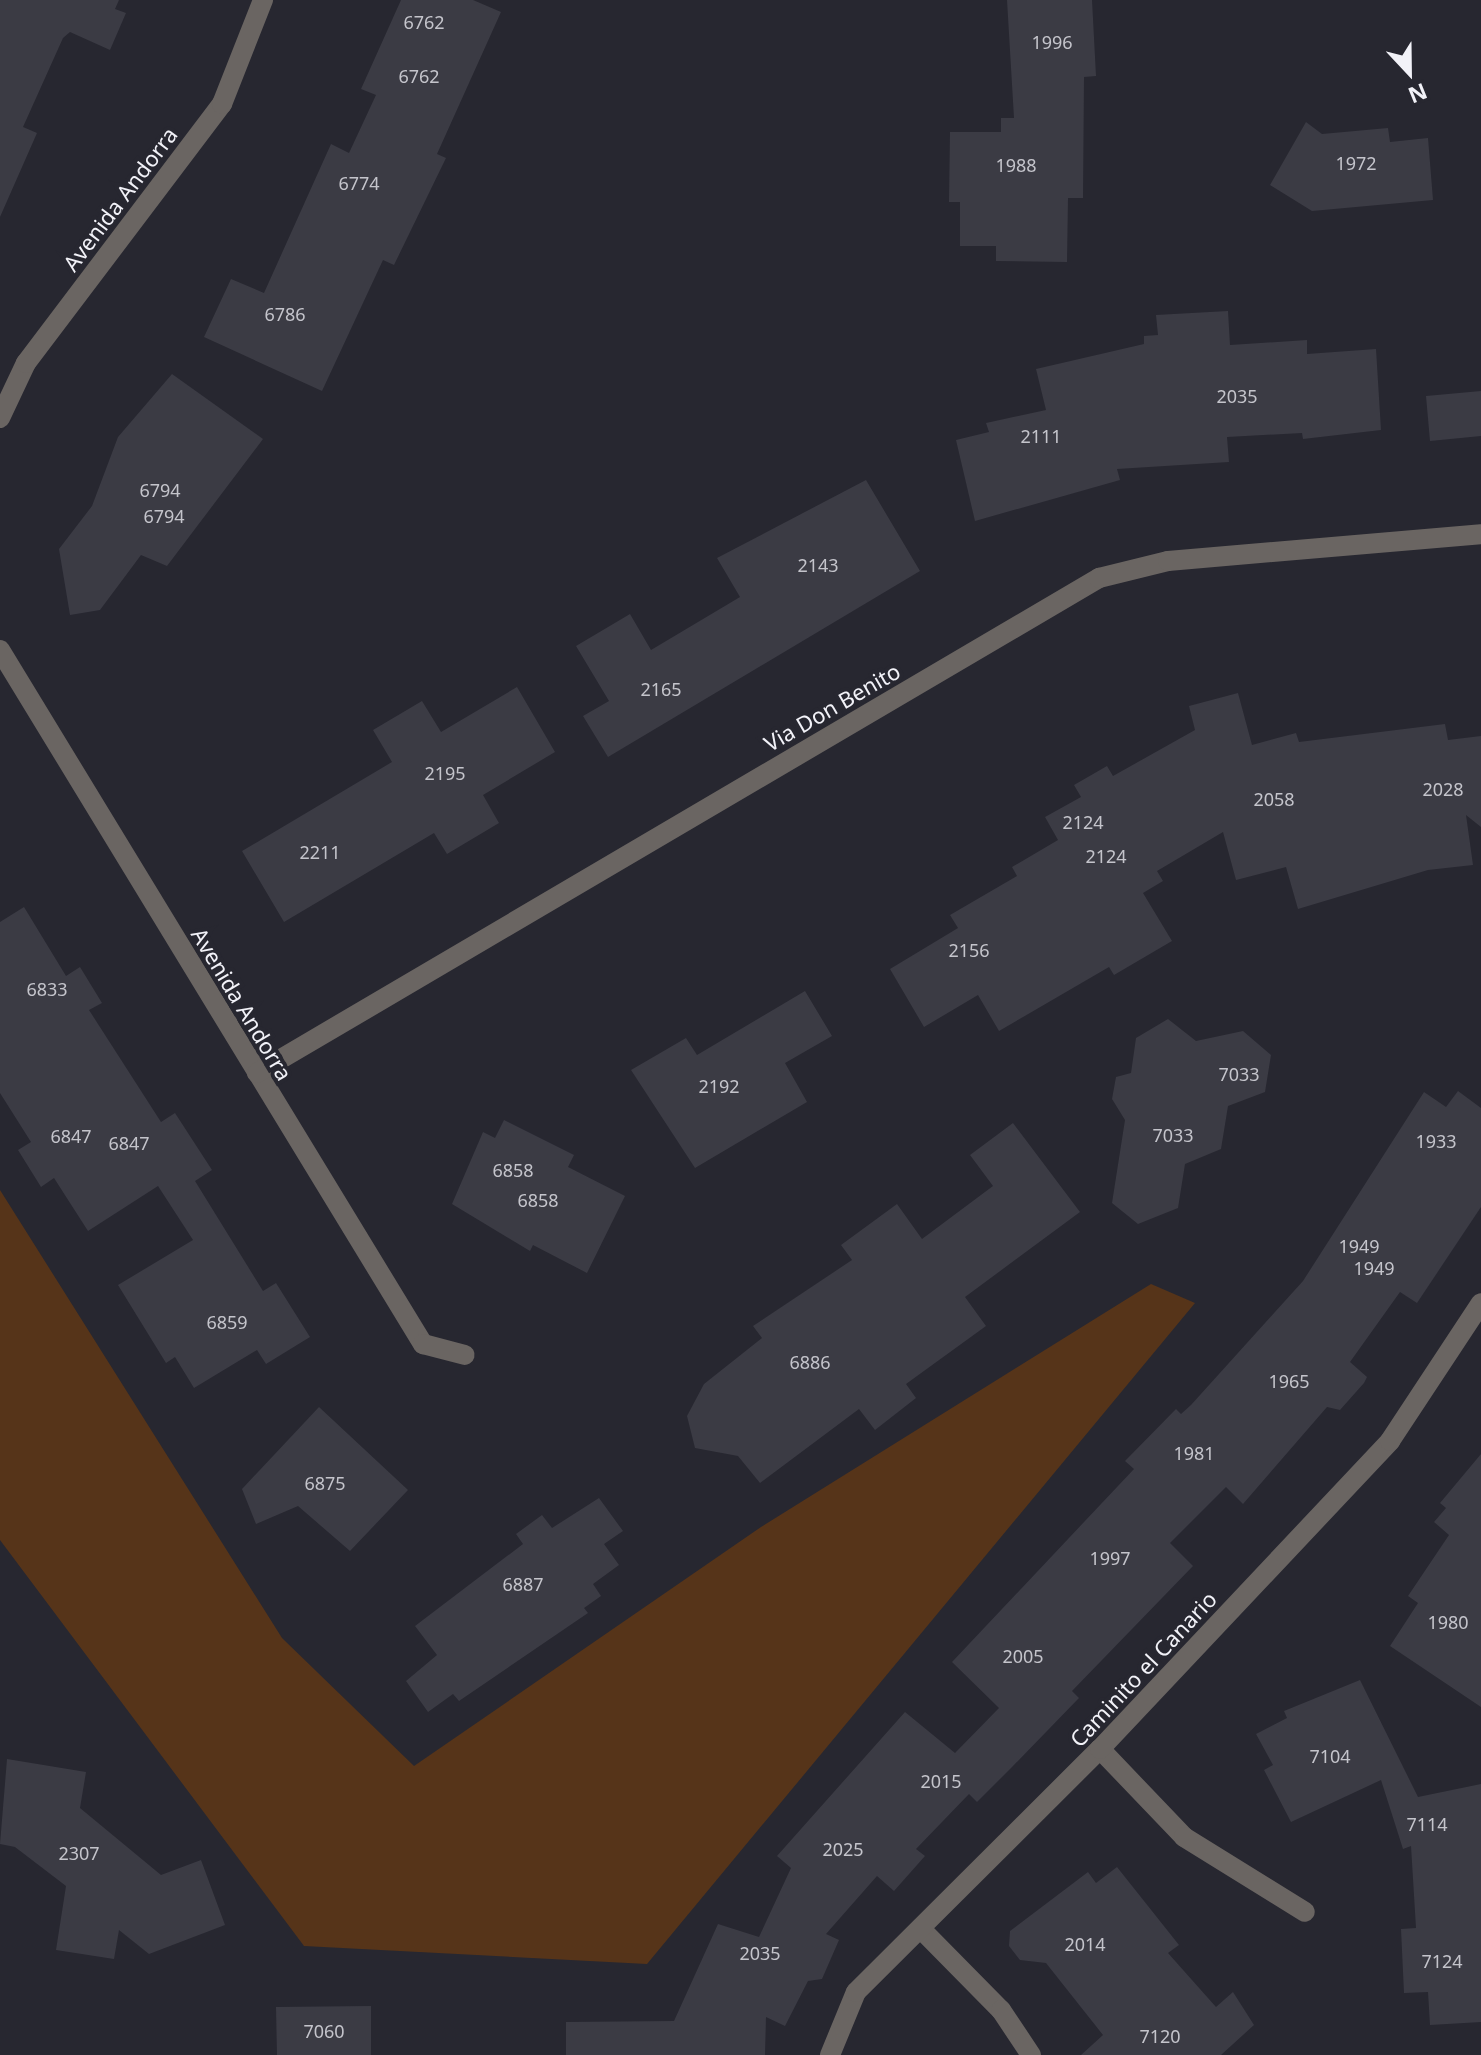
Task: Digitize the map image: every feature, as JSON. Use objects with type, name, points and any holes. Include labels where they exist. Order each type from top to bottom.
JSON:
[{"type":"street","name":"Avenida Andorra","points":[[0,418],[26,363],[222,104],[263,0]]},
{"type":"street","name":"Via Don Benito","points":[[257,1073],[1099,578],[1168,561],[1481,534]]},
{"type":"street","name":"Avenida Andorra","points":[[0,650],[423,1344],[465,1355]]},
{"type":"street","name":"Caminito el Canario","points":[[830,2055],[856,1992],[1100,1749],[1390,1441],[1481,1303]]},
{"type":"street","points":[[1100,1749],[1184,1837],[1305,1912]]},
{"type":"street","points":[[921,1929],[1001,2010],[1031,2055]]},
{"type":"shaded area","points":[[0,1190],[282,1638],[414,1766],[761,1527],[1151,1284],[1195,1303],[647,1964],[304,1946],[0,1540]]},
{"type":"building","points":[[0,0],[119,0],[115,9],[126,13],[110,50],[70,32],[63,38],[23,127],[37,133],[0,217]]},
{"type":"building","points":[[401,0],[473,0],[501,12],[437,154],[446,158],[394,265],[383,260],[322,391],[204,337],[231,279],[264,293],[331,144],[349,153],[376,95],[361,89]]},
{"type":"building","points":[[1007,0],[1092,0],[1096,76],[1084,77],[1083,198],[1068,198],[1067,262],[996,261],[996,246],[960,246],[960,202],[949,202],[950,132],[1001,132],[1001,118],[1014,118]]},
{"type":"building","points":[[1306,122],[1322,134],[1388,128],[1390,142],[1428,138],[1433,200],[1312,211],[1270,185]]},
{"type":"building","points":[[1228,311],[1230,345],[1307,340],[1307,354],[1376,349],[1381,430],[1303,439],[1302,433],[1227,437],[1229,462],[1117,469],[1120,480],[975,521],[956,440],[989,432],[986,423],[1046,410],[1036,369],[1144,344],[1144,336],[1158,335],[1156,315]]},
{"type":"building","points":[[172,374],[263,439],[167,566],[141,555],[100,610],[70,615],[59,549],[92,506],[118,437]]},
{"type":"building","points":[[1481,391],[1481,436],[1430,441],[1426,396]]},
{"type":"building","points":[[866,480],[920,571],[608,757],[583,716],[609,701],[576,646],[630,614],[651,650],[740,597],[717,558]]},
{"type":"building","points":[[517,687],[555,752],[483,795],[499,823],[447,854],[434,833],[284,922],[242,851],[392,762],[373,730],[422,701],[441,732]]},
{"type":"building","points":[[1238,693],[1252,745],[1296,733],[1299,742],[1445,724],[1448,740],[1481,736],[1481,827],[1466,815],[1473,865],[1428,870],[1298,909],[1286,867],[1236,880],[1223,832],[1157,871],[1163,881],[1143,893],[1172,941],[1114,975],[1109,967],[999,1031],[978,995],[924,1027],[890,969],[958,928],[950,915],[1017,876],[1012,867],[1058,840],[1045,817],[1081,797],[1074,785],[1107,766],[1113,776],[1195,730],[1189,706]]},
{"type":"building","points":[[24,907],[66,976],[80,967],[102,1003],[89,1010],[161,1122],[175,1113],[212,1170],[195,1181],[263,1291],[276,1283],[310,1337],[266,1364],[257,1350],[194,1388],[175,1357],[166,1363],[118,1285],[193,1240],[158,1186],[88,1231],[54,1178],[41,1187],[18,1150],[31,1142],[0,1093],[0,922]]},
{"type":"building","points":[[805,991],[832,1036],[785,1063],[807,1102],[695,1168],[631,1070],[686,1038],[697,1055]]},
{"type":"building","points":[[1168,1019],[1196,1041],[1243,1031],[1271,1055],[1265,1092],[1228,1106],[1221,1149],[1185,1164],[1178,1208],[1138,1224],[1112,1203],[1125,1120],[1112,1099],[1116,1077],[1131,1073],[1136,1038]]},
{"type":"building","points":[[1458,1091],[1481,1108],[1481,1207],[1417,1303],[1400,1292],[1350,1362],[1367,1377],[1364,1383],[1340,1410],[1327,1407],[1243,1504],[1226,1487],[1170,1543],[1193,1566],[1072,1691],[1079,1698],[1012,1767],[977,1802],[969,1794],[916,1849],[925,1856],[894,1891],[877,1876],[826,1934],[839,1940],[822,1979],[808,1981],[785,2026],[766,2017],[765,2055],[566,2055],[566,2022],[674,2021],[718,1924],[759,1937],[791,1868],[777,1856],[905,1712],[955,1753],[999,1708],[952,1662],[1134,1469],[1125,1461],[1176,1409],[1181,1414],[1191,1405],[1303,1281],[1424,1092],[1446,1107]]},
{"type":"building","points":[[504,1120],[574,1155],[568,1167],[625,1196],[587,1273],[533,1245],[530,1251],[452,1204],[483,1132],[495,1138]]},
{"type":"building","points":[[1013,1123],[1080,1212],[965,1297],[986,1326],[906,1384],[916,1398],[875,1430],[859,1409],[760,1483],[738,1456],[695,1448],[687,1416],[704,1384],[762,1338],[753,1326],[852,1260],[841,1245],[897,1204],[922,1239],[993,1186],[970,1155]]},
{"type":"building","points":[[319,1407],[408,1490],[350,1551],[298,1506],[256,1524],[242,1489]]},
{"type":"building","points":[[1481,1454],[1481,1707],[1390,1646],[1418,1603],[1408,1596],[1449,1535],[1434,1522],[1446,1508],[1440,1503]]},
{"type":"building","points":[[599,1498],[623,1531],[604,1544],[619,1565],[593,1584],[601,1596],[584,1608],[588,1613],[459,1701],[453,1694],[428,1712],[406,1681],[437,1655],[415,1626],[523,1544],[516,1534],[542,1515],[552,1528]]},
{"type":"building","points":[[1360,1680],[1418,1797],[1481,1784],[1481,2022],[1430,2025],[1428,1992],[1404,1993],[1401,1929],[1416,1928],[1411,1846],[1403,1849],[1381,1780],[1291,1822],[1264,1770],[1273,1765],[1256,1734],[1287,1718],[1284,1711]]},
{"type":"building","points":[[7,1759],[86,1772],[80,1808],[161,1875],[201,1860],[225,1925],[149,1954],[119,1930],[114,1959],[56,1950],[66,1886],[15,1847],[0,1844]]},
{"type":"building","points":[[1117,1867],[1179,1945],[1168,1953],[1216,2007],[1233,1992],[1254,2025],[1221,2055],[1081,2055],[1103,2035],[1046,1963],[1020,1960],[1009,1946],[1010,1931],[1088,1872],[1096,1883]]},
{"type":"building","points":[[371,2006],[371,2055],[277,2055],[276,2007]]}]
